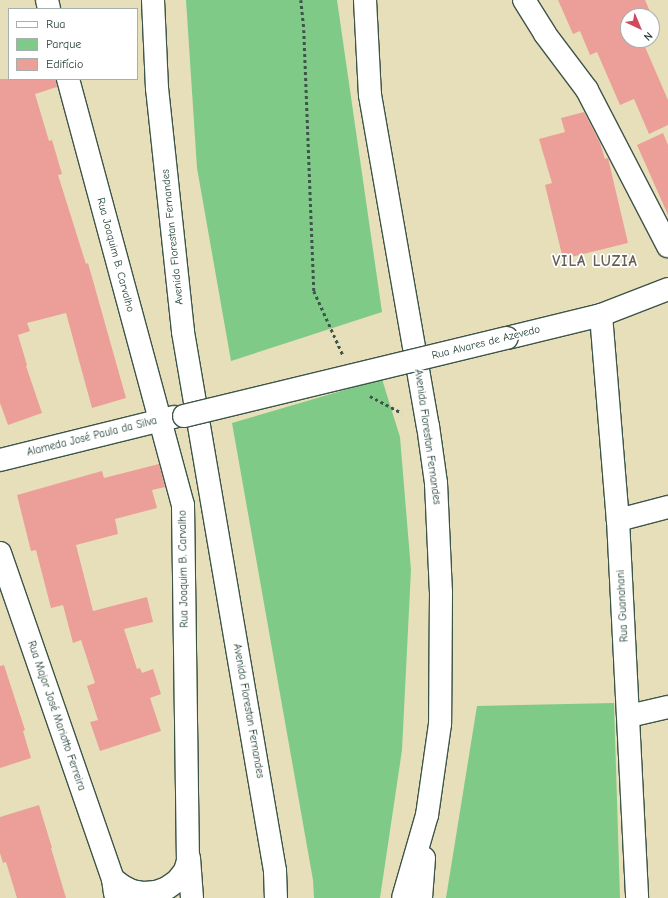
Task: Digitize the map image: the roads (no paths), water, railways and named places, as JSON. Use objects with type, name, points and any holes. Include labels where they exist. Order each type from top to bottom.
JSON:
[{"type":"main road","name":"Avenida Florestan Fernandes","points":[[153,0],[158,88],[183,332],[275,871],[276,898]]},
{"type":"main road","name":"Avenida Florestan Fernandes","points":[[365,0],[370,95],[428,426],[436,483],[442,592],[440,724],[427,815],[403,898]]},
{"type":"main road","points":[[524,0],[545,34],[587,90],[668,246]]},
{"type":"main road","name":"Rua Joaquim B. Carvalho","points":[[68,80],[183,505],[188,851],[185,871],[177,881],[167,888],[156,892],[144,893],[132,891],[122,886],[114,888]]},
{"type":"main road","name":"Rua Alvares de Azevedo","points":[[184,416],[601,315],[668,289]]},
{"type":"main road","name":"Rua Guanahani","points":[[601,315],[618,520],[637,898]]},
{"type":"main road","name":"Alameda José Paula da Silva","points":[[0,460],[159,420],[184,416]]},
{"type":"main road","points":[[618,520],[668,507]]},
{"type":"main road","name":"Rua Major José Mariotto Ferreira","points":[[0,553],[114,888]]},
{"type":"main road","points":[[629,716],[668,707]]},
{"type":"main road","points":[[421,898],[427,815]]},
{"type":"main road","points":[[188,851],[192,898]]},
{"type":"district","name":"VILA LUZIA","points":[[595,262]]}]
